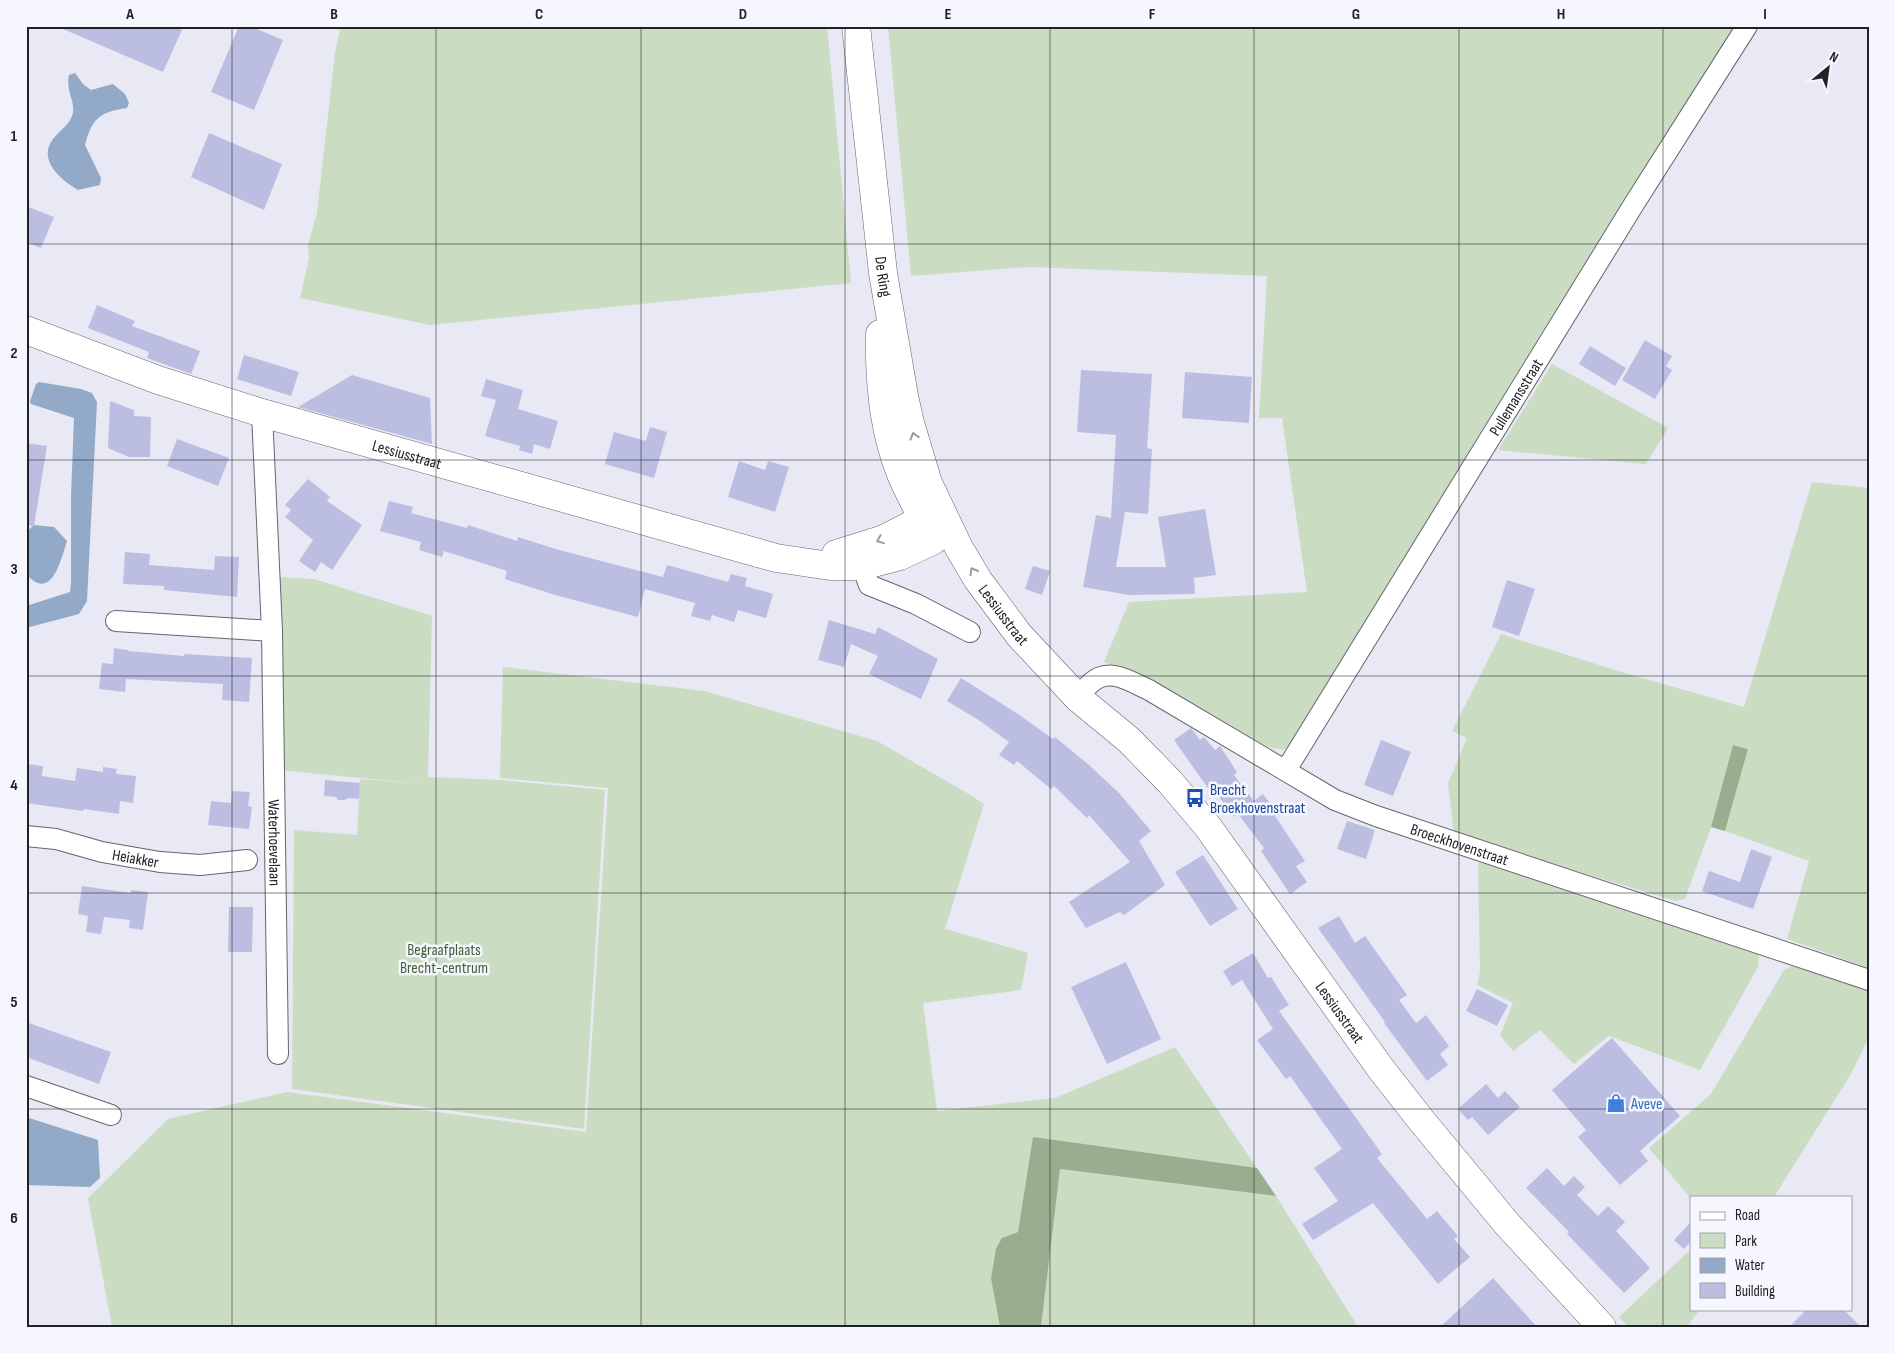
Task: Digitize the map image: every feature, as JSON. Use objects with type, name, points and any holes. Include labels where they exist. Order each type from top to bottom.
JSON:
[{"type":"main road","name":"De Ring","points":[[856,26],[883,273],[904,396],[912,431],[928,483],[934,527]]},
{"type":"main road","points":[[883,273],[880,345],[881,384],[885,417],[901,473],[934,527]]},
{"type":"main road","name":"Lessiusstraat","points":[[26,330],[158,380],[262,413],[776,558],[830,566],[862,566],[900,556],[934,527]]},
{"type":"main road","name":"Lessiusstraat","points":[[795,561],[835,554],[934,527]]},
{"type":"main road","name":"Lessiusstraat","points":[[934,527],[958,582],[978,613],[1006,646],[1037,675],[1054,687],[1078,698],[1129,740],[1170,782],[1208,827],[1381,1069],[1421,1120],[1507,1224],[1602,1327]]},
{"type":"street","name":"Pullemansstraat","points":[[1286,770],[1634,204],[1747,26]]},
{"type":"street","name":"Waterhoevelaan","points":[[262,413],[272,630],[278,1054]]},
{"type":"street","points":[[862,566],[869,585],[916,604],[970,632]]},
{"type":"street","points":[[116,621],[272,630]]},
{"type":"street","name":"Broeckhovenstraat","points":[[1078,698],[1091,683],[1101,676],[1111,674],[1119,676],[1149,690],[1335,800],[1376,816],[1869,980]]},
{"type":"street","name":"Heiakker","points":[[26,836],[56,840],[102,852],[160,862],[200,865],[246,860]]},
{"type":"street","points":[[26,1086],[111,1115]]},
{"type":"green space","points":[[341,26],[827,26],[851,283],[430,325],[300,298],[309,259],[308,245],[317,213],[335,52]]},
{"type":"green space","points":[[888,26],[1735,26],[1298,739],[1283,750],[1266,747],[1144,679],[1104,662],[1129,602],[1307,592],[1282,418],[1259,418],[1267,276],[1029,267],[911,276]]},
{"type":"green space","points":[[1552,364],[1668,428],[1646,464],[1498,450]]},
{"type":"green space","points":[[1812,482],[1869,488],[1869,968],[1787,939],[1809,861],[1725,831],[1748,749],[1733,745],[1711,827],[1685,899],[1676,901],[1454,834],[1448,783],[1467,738],[1452,731],[1501,634],[1618,671],[1744,707]]},
{"type":"green space","name":"Begraafplaats Brecht-centrum","points":[[277,577],[314,579],[432,616],[428,777],[501,780],[605,790],[584,1129],[292,1089],[294,830],[357,835],[360,779],[423,784],[278,770]]},
{"type":"green space","points":[[503,667],[704,691],[877,741],[984,804],[945,929],[1028,953],[1021,990],[923,1003],[937,1111],[1055,1098],[1175,1047],[1257,1168],[1034,1138],[1018,1232],[1002,1238],[996,1247],[991,1277],[1000,1327],[112,1327],[88,1198],[168,1119],[287,1092],[586,1132],[608,788],[500,778]]},
{"type":"green space","points":[[1733,745],[1748,749],[1725,831],[1711,827]]},
{"type":"green space","points":[[1482,857],[1756,950],[1759,956],[1758,967],[1700,1070],[1609,1036],[1574,1064],[1540,1030],[1513,1051],[1500,1035],[1513,1003],[1477,985],[1480,972],[1478,866]]},
{"type":"green space","points":[[1796,964],[1869,989],[1869,1037],[1851,1074],[1775,1196],[1690,1196],[1690,1198],[1649,1148],[1711,1094],[1784,970]]},
{"type":"green space","points":[[1033,1137],[1257,1168],[1276,1196],[1060,1169],[1041,1327],[1000,1327],[991,1278],[996,1248],[1002,1238],[1018,1232]]},
{"type":"green space","points":[[1059,1169],[1276,1196],[1358,1327],[1041,1327]]},
{"type":"green space","points":[[1690,1250],[1690,1310],[1699,1310],[1687,1327],[1628,1327],[1619,1317]]},
{"type":"water","points":[[75,73],[83,84],[91,90],[113,84],[125,94],[129,103],[127,108],[104,114],[94,122],[85,145],[101,178],[100,185],[78,190],[53,169],[49,162],[48,154],[53,139],[72,116],[73,106],[68,81],[69,75]]},
{"type":"water","points":[[39,382],[81,389],[92,393],[97,402],[87,601],[79,614],[26,628],[26,606],[70,592],[71,583],[71,496],[74,418],[31,404],[30,401],[36,384]]},
{"type":"water","points":[[34,525],[54,527],[67,541],[54,575],[43,584],[35,582],[26,574],[26,532]]},
{"type":"water","points":[[26,1117],[98,1140],[100,1178],[90,1187],[26,1185]]},
{"type":"building","points":[[56,26],[174,26],[182,30],[163,72]]},
{"type":"building","points":[[239,26],[250,26],[283,40],[254,110],[211,92]]},
{"type":"building","points":[[209,133],[282,164],[264,210],[191,177]]},
{"type":"building","points":[[26,206],[54,217],[41,248],[26,242]]},
{"type":"building","points":[[97,305],[135,321],[132,326],[200,351],[191,374],[147,358],[149,352],[88,328]]},
{"type":"building","points":[[1645,340],[1672,356],[1666,366],[1672,370],[1655,399],[1622,380]]},
{"type":"building","points":[[1590,346],[1626,368],[1615,386],[1579,364]]},
{"type":"building","points":[[244,355],[299,372],[291,396],[237,379]]},
{"type":"building","points":[[1081,370],[1152,374],[1147,448],[1152,449],[1148,514],[1125,512],[1116,567],[1166,567],[1158,517],[1205,509],[1216,575],[1194,578],[1195,594],[1129,595],[1083,587],[1096,515],[1111,518],[1116,435],[1077,432]]},
{"type":"building","points":[[1185,372],[1252,377],[1249,423],[1182,418]]},
{"type":"building","points":[[352,375],[430,398],[432,444],[298,407]]},
{"type":"building","points":[[486,379],[523,390],[518,409],[558,421],[550,449],[534,444],[532,454],[519,450],[520,446],[485,436],[496,400],[481,396]]},
{"type":"building","points":[[110,401],[134,410],[134,416],[151,417],[150,457],[129,457],[108,448]]},
{"type":"building","points":[[650,427],[667,432],[654,478],[605,464],[614,432],[646,441]]},
{"type":"building","points":[[177,439],[229,458],[218,486],[167,466]]},
{"type":"building","points":[[26,443],[47,446],[34,526],[26,525]]},
{"type":"building","points":[[739,461],[765,470],[768,461],[789,467],[775,512],[728,497]]},
{"type":"building","points":[[308,479],[330,497],[327,501],[362,525],[332,570],[321,562],[315,572],[299,561],[313,540],[285,517],[291,510],[285,505]]},
{"type":"building","points":[[389,501],[413,507],[411,513],[467,528],[468,525],[517,541],[518,537],[559,550],[663,577],[667,565],[728,582],[731,574],[747,578],[745,586],[773,594],[766,618],[738,610],[734,622],[712,615],[710,621],[691,616],[695,603],[645,589],[638,617],[555,595],[505,579],[507,571],[444,551],[442,557],[419,550],[421,542],[380,531]]},
{"type":"building","points":[[125,552],[150,554],[149,565],[214,570],[215,556],[239,557],[237,597],[164,590],[164,586],[123,584]]},
{"type":"building","points":[[1033,566],[1050,571],[1042,595],[1025,589]]},
{"type":"building","points":[[1507,580],[1535,589],[1519,636],[1492,627]]},
{"type":"building","points":[[829,620],[875,634],[878,627],[938,659],[921,699],[869,674],[878,656],[851,644],[844,667],[818,660]]},
{"type":"building","points":[[114,648],[184,656],[184,654],[252,658],[249,702],[222,700],[223,684],[126,679],[125,692],[99,689],[102,663],[113,664]]},
{"type":"building","points":[[961,678],[1053,739],[1055,737],[1119,793],[1151,831],[1139,841],[1165,885],[1124,915],[1120,912],[1086,928],[1069,902],[1130,862],[1089,815],[1087,818],[1054,786],[1051,789],[1017,761],[1014,765],[999,755],[1009,742],[980,721],[947,701]]},
{"type":"building","points":[[1191,728],[1200,740],[1204,737],[1215,750],[1220,746],[1237,772],[1234,775],[1254,801],[1263,794],[1278,814],[1275,816],[1305,861],[1296,866],[1307,882],[1290,894],[1261,851],[1264,848],[1238,814],[1234,817],[1213,789],[1210,791],[1174,740]]},
{"type":"building","points":[[1381,740],[1411,752],[1393,796],[1364,785]]},
{"type":"building","points":[[26,764],[43,766],[42,776],[75,781],[77,768],[103,772],[103,767],[117,769],[116,774],[136,776],[133,803],[120,801],[119,814],[26,803]]},
{"type":"building","points":[[325,780],[360,783],[359,799],[348,798],[338,800],[336,797],[324,796]]},
{"type":"building","points":[[232,791],[250,792],[248,806],[252,807],[249,829],[208,825],[211,801],[231,803]]},
{"type":"building","points":[[1347,821],[1375,830],[1366,859],[1337,849]]},
{"type":"building","points":[[1751,849],[1772,857],[1753,909],[1702,891],[1709,871],[1740,882]]},
{"type":"building","points":[[1203,855],[1238,909],[1210,926],[1175,872]]},
{"type":"building","points":[[82,886],[131,893],[131,890],[148,892],[143,930],[129,928],[130,920],[104,917],[101,934],[86,932],[88,916],[78,914]]},
{"type":"building","points":[[229,907],[253,907],[252,952],[228,952]]},
{"type":"building","points":[[1339,916],[1355,943],[1365,936],[1407,995],[1399,1000],[1416,1023],[1426,1015],[1449,1046],[1440,1054],[1448,1065],[1427,1081],[1318,928]]},
{"type":"building","points":[[1253,953],[1268,978],[1271,977],[1289,1005],[1279,1011],[1382,1154],[1377,1158],[1427,1219],[1437,1211],[1458,1236],[1454,1239],[1470,1257],[1438,1284],[1373,1203],[1313,1240],[1302,1224],[1338,1201],[1314,1168],[1342,1149],[1290,1076],[1286,1079],[1257,1040],[1273,1029],[1242,980],[1232,986],[1223,971]]},
{"type":"building","points":[[1126,962],[1161,1039],[1107,1064],[1071,987]]},
{"type":"building","points":[[1477,989],[1508,1005],[1497,1026],[1466,1011]]},
{"type":"building","points":[[26,1022],[111,1052],[99,1084],[26,1057]]},
{"type":"building","name":"Aveve","points":[[1612,1038],[1680,1116],[1640,1151],[1648,1161],[1620,1185],[1578,1137],[1586,1130],[1552,1090]]},
{"type":"building","points":[[1486,1084],[1498,1098],[1505,1091],[1520,1107],[1488,1135],[1472,1117],[1468,1120],[1458,1109]]},
{"type":"building","points":[[1547,1168],[1564,1186],[1574,1176],[1585,1187],[1577,1195],[1598,1216],[1608,1206],[1625,1222],[1616,1231],[1650,1268],[1624,1293],[1526,1188]]},
{"type":"building","points":[[1690,1223],[1690,1242],[1684,1249],[1674,1240]]},
{"type":"building","points":[[1493,1278],[1537,1327],[1440,1327]]},
{"type":"building","points":[[1806,1310],[1844,1310],[1861,1327],[1789,1327]]},
{"type":"place","name":"Brecht Broekhovenstraat","points":[[1195,798]]},
{"type":"place","name":"Aveve","points":[[1616,1103]]}]
